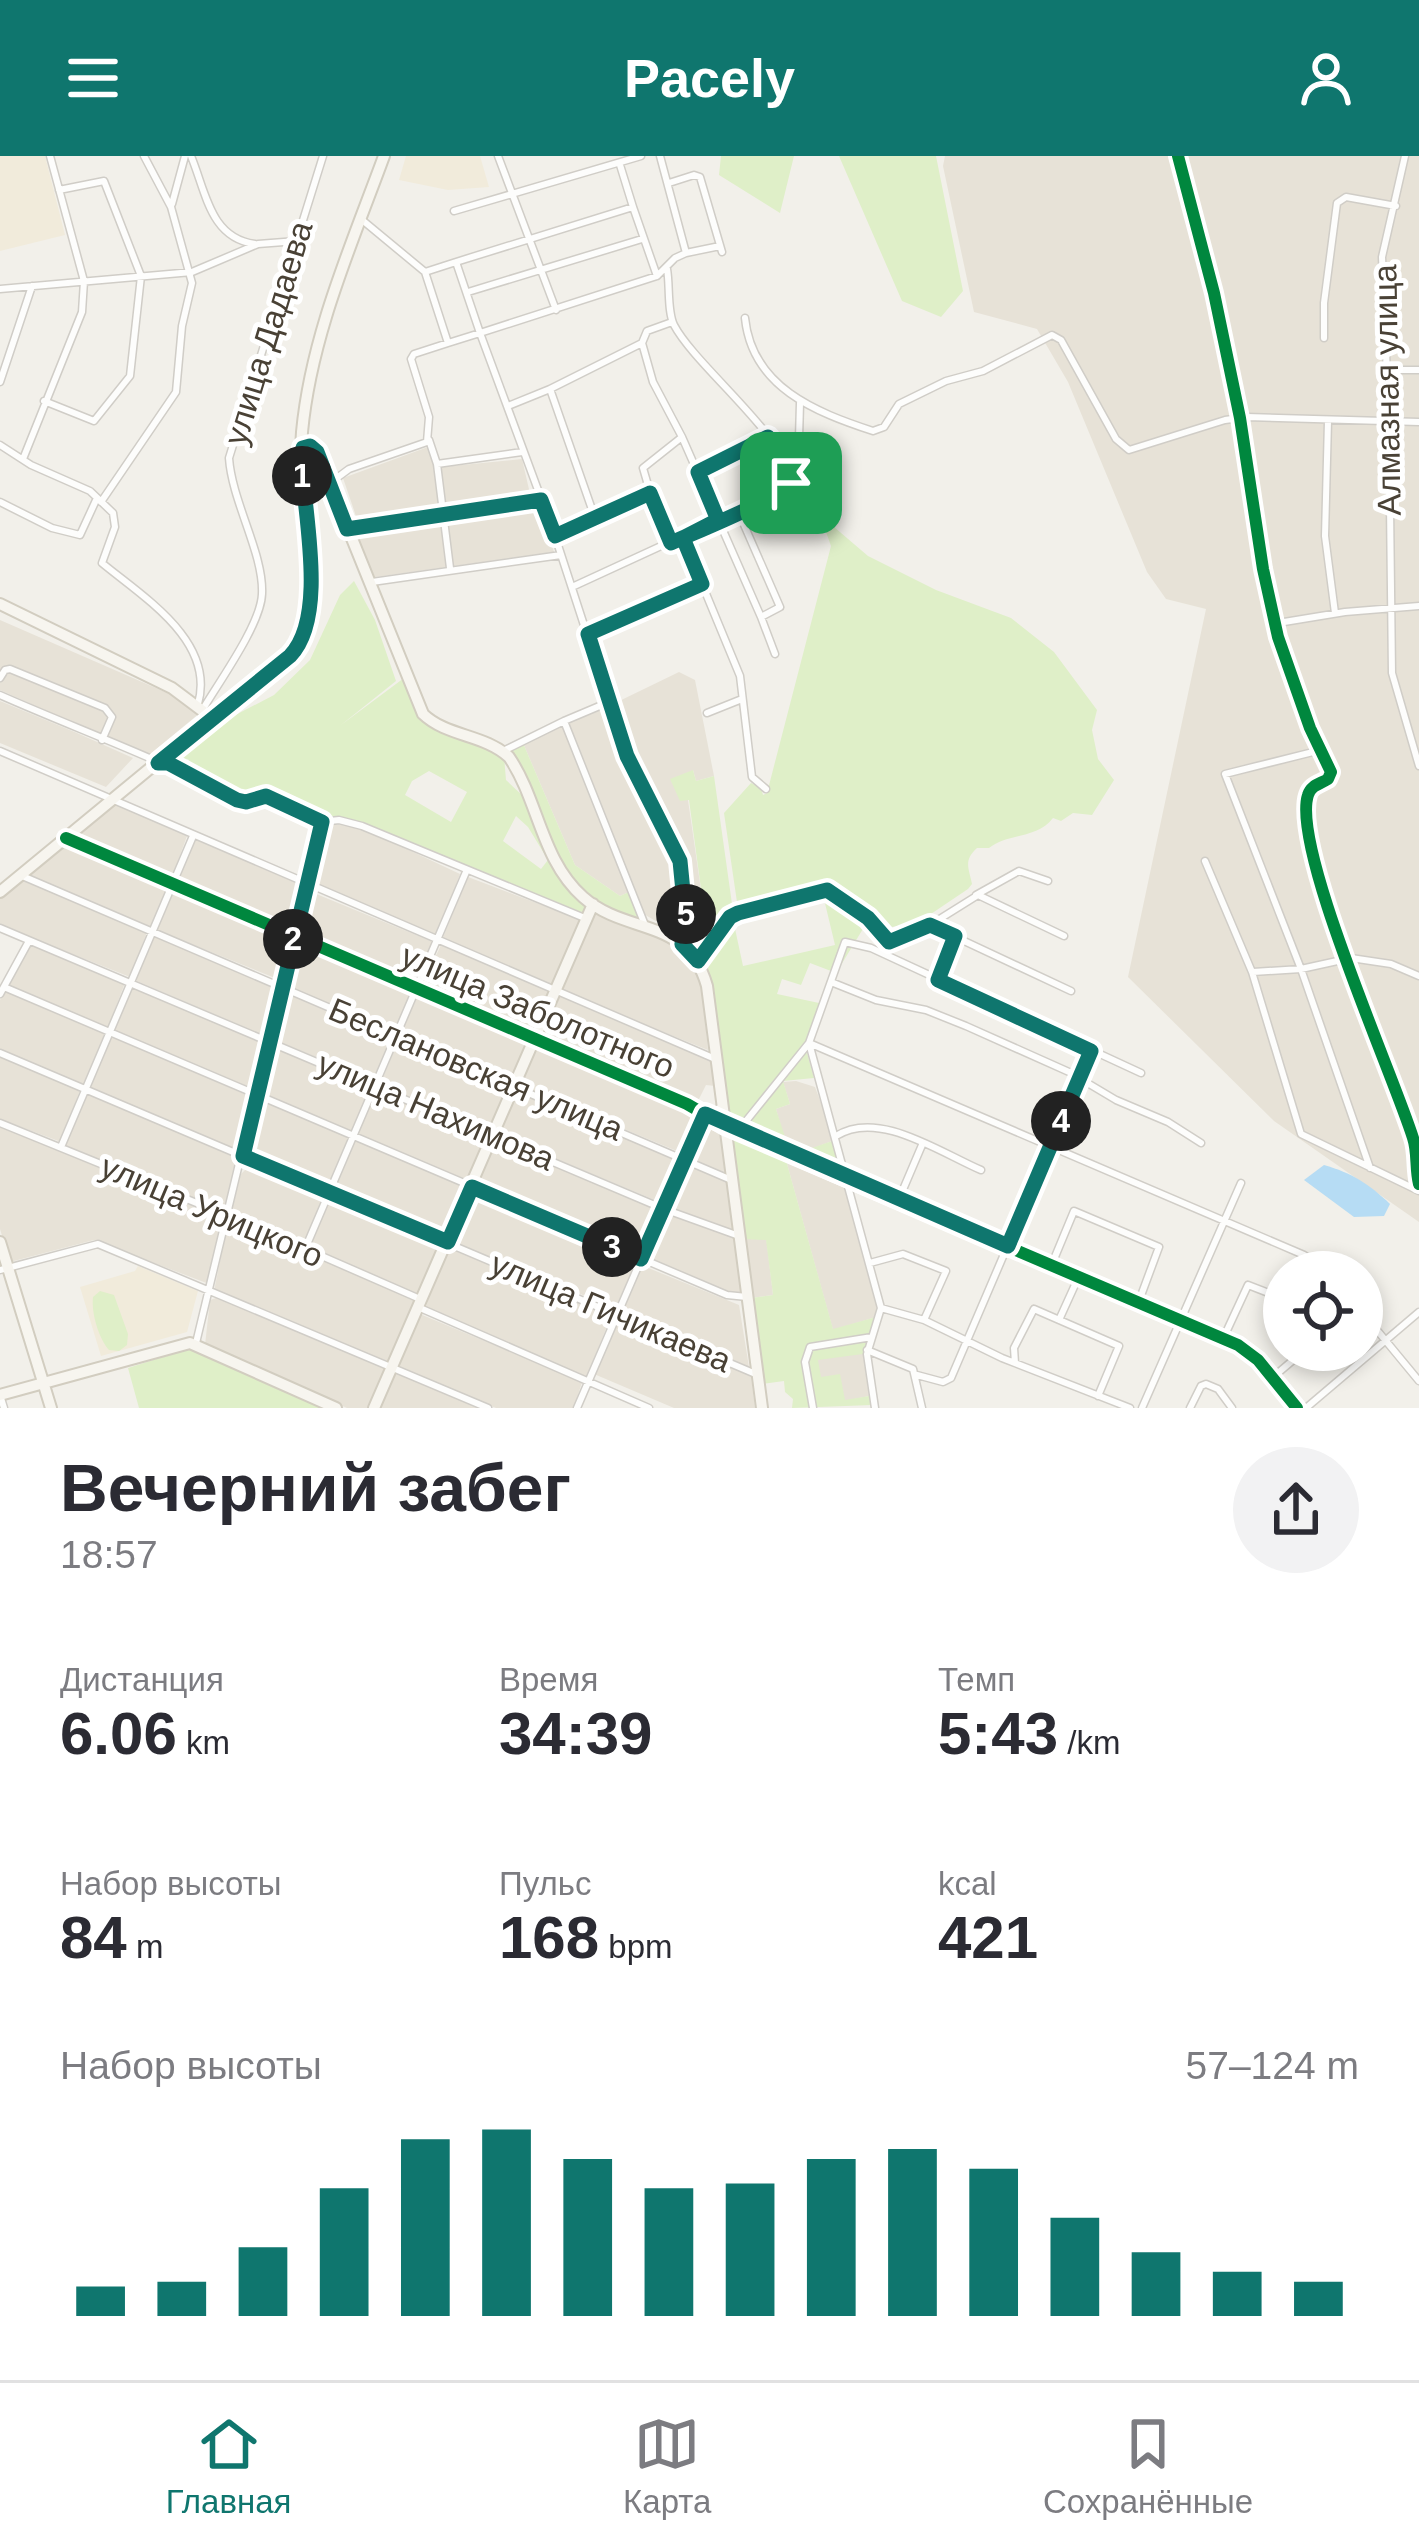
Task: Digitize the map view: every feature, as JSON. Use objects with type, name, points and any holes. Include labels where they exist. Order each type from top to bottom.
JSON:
[{"type":"street","points":[[22,459],[80,320],[84,281],[50,156]]},
{"type":"street","points":[[0,502],[52,528],[80,535],[129,455],[176,392],[191,272],[171,207],[145,156]]},
{"type":"street","points":[[171,207],[188,156]]},
{"type":"street","points":[[188,156],[220,230],[239,242],[297,241]]},
{"type":"street","name":"улица Дадаева","points":[[204,711],[262,601],[261,580],[229,458],[323,156]]},
{"type":"street","points":[[0,892],[158,763],[204,711],[290,656],[305,636],[310,586],[301,452],[306,406],[325,321],[384,156]]},
{"type":"street","points":[[498,156],[556,311]]},
{"type":"street","points":[[454,211],[641,156]]},
{"type":"street","points":[[660,156],[686,253]]},
{"type":"street","points":[[1178,156],[1240,418],[1278,637],[1331,772],[1328,779],[1313,786],[1307,798],[1309,844],[1415,1144],[1419,1187],[1301,1134],[1252,972],[1205,861]]},
{"type":"street","points":[[1407,156],[1419,163]]},
{"type":"street","name":"Алмазная улица","points":[[1407,156],[1382,257],[1392,674],[1418,760]]},
{"type":"street","points":[[620,164],[657,276]]},
{"type":"street","points":[[450,568],[429,417],[411,362],[414,354],[657,276],[686,253],[722,249],[700,177],[668,183]]},
{"type":"street","points":[[44,401],[92,421],[107,406],[130,376],[141,276],[104,181],[59,190]]},
{"type":"street","points":[[1324,338],[1336,203],[1346,197],[1396,206]]},
{"type":"street","points":[[425,272],[633,207]]},
{"type":"street","points":[[361,219],[425,272],[448,343]]},
{"type":"street","points":[[466,292],[642,239]]},
{"type":"street","points":[[0,289],[191,272],[258,244]]},
{"type":"street","points":[[456,262],[640,788],[680,861],[686,918],[682,944]]},
{"type":"street","points":[[668,269],[672,322],[768,437],[791,473],[791,483]]},
{"type":"street","points":[[0,382],[32,286]]},
{"type":"street","points":[[745,318],[749,339],[776,386],[855,425],[877,430],[899,404],[946,381],[983,371],[1052,335],[1061,340],[1116,439],[1129,450],[1240,418],[1419,422]]},
{"type":"street","points":[[507,406],[641,343],[647,331],[672,322]]},
{"type":"street","points":[[641,343],[653,382],[698,472],[775,654]]},
{"type":"street","points":[[1386,370],[1419,370]]},
{"type":"street","points":[[550,389],[595,518]]},
{"type":"street","points":[[572,587],[787,488],[798,473],[801,401]]},
{"type":"street","points":[[306,406],[317,452],[423,714],[435,724],[503,751],[518,773],[558,864],[593,904],[682,944],[698,961],[706,986],[723,1106],[732,1129],[733,1180],[762,1408]]},
{"type":"street","points":[[1328,421],[1325,536],[1335,614]]},
{"type":"street","points":[[671,543],[643,468],[682,437]]},
{"type":"street","points":[[698,472],[768,437]]},
{"type":"street","points":[[330,483],[349,469],[429,440]]},
{"type":"street","points":[[0,446],[99,500],[116,519],[102,563],[182,633],[201,683],[204,711]]},
{"type":"street","points":[[301,452],[306,446],[317,452]]},
{"type":"street","points":[[436,464],[524,452]]},
{"type":"street","points":[[555,536],[650,493]]},
{"type":"street","points":[[347,529],[541,500]]},
{"type":"street","points":[[738,511],[780,608],[761,617]]},
{"type":"street","points":[[683,538],[737,668],[752,777],[766,789]]},
{"type":"street","points":[[368,583],[561,555]]},
{"type":"street","points":[[588,634],[702,584]]},
{"type":"street","points":[[0,604],[56,628],[204,711]]},
{"type":"street","points":[[1278,623],[1419,606]]},
{"type":"street","points":[[0,678],[8,668],[105,708],[112,717],[102,740]]},
{"type":"street","points":[[0,695],[158,763],[168,763],[237,800],[266,796],[322,822],[339,820],[362,826],[586,919]]},
{"type":"street","points":[[707,713],[742,699]]},
{"type":"street","points":[[503,751],[609,702]]},
{"type":"street","points":[[565,721],[644,925]]},
{"type":"street","points":[[1322,750],[1225,775],[1301,969],[1370,1168]]},
{"type":"street","points":[[0,751],[716,1059]]},
{"type":"street","points":[[195,1344],[322,822]]},
{"type":"street","points":[[61,1147],[194,836]]},
{"type":"street","name":"улица Заболотного","points":[[66,838],[1249,1350],[1302,1408]]},
{"type":"street","points":[[304,1249],[466,871]]},
{"type":"street","points":[[698,961],[730,917],[827,890],[868,918],[889,942],[930,925],[1019,871],[1048,881]]},
{"type":"street","name":"Беслановская улица","points":[[20,875],[733,1180]]},
{"type":"street","points":[[976,896],[1064,936]]},
{"type":"street","points":[[374,1408],[593,904]]},
{"type":"street","points":[[930,925],[1071,992]]},
{"type":"street","name":"улица Нахимова","points":[[0,928],[664,1209],[740,1236]]},
{"type":"street","points":[[938,980],[955,936]]},
{"type":"street","points":[[29,940],[2,990],[110,1031],[727,1295],[748,1298]]},
{"type":"street","points":[[732,1129],[809,1043],[843,944],[850,940],[1141,1072]]},
{"type":"street","points":[[1252,972],[1301,969],[1348,958],[1391,964],[1419,976]]},
{"type":"street","points":[[831,982],[876,1000],[926,1010],[1168,1121],[1201,1143]]},
{"type":"street","points":[[809,1043],[881,1308],[867,1350],[875,1408]]},
{"type":"street","points":[[809,1043],[1294,1251]]},
{"type":"street","points":[[867,1350],[908,1366],[917,1375],[949,1381],[1091,1051]]},
{"type":"street","name":"улица Гичикаева","points":[[0,1053],[758,1375]]},
{"type":"street","points":[[577,1408],[705,1114],[723,1106]]},
{"type":"street","name":"улица Урицкого","points":[[0,1123],[304,1249],[649,1408]]},
{"type":"street","points":[[836,1136],[868,1125],[981,1170]]},
{"type":"street","points":[[899,1199],[922,1144]]},
{"type":"street","points":[[1142,1408],[1241,1183]]},
{"type":"street","points":[[1052,1264],[1073,1211],[1146,1242],[1160,1249],[1139,1301]]},
{"type":"street","points":[[0,1242],[4,1269],[51,1408]]},
{"type":"street","points":[[4,1269],[94,1243],[488,1408]]},
{"type":"street","points":[[870,1263],[903,1253],[946,1270],[924,1319]]},
{"type":"street","points":[[1059,1320],[1079,1276]]},
{"type":"street","points":[[1223,1339],[1248,1285],[1263,1291]]},
{"type":"street","points":[[881,1308],[924,1319],[1016,1364],[1130,1408]]},
{"type":"street","points":[[1016,1364],[1014,1348],[1031,1310],[1059,1320],[1119,1347],[1097,1396]]},
{"type":"street","points":[[1302,1408],[1419,1312]]},
{"type":"street","points":[[812,1408],[805,1363],[810,1347],[872,1337]]},
{"type":"street","points":[[1383,1338],[1419,1382]]},
{"type":"street","points":[[4,1408],[0,1395],[185,1343],[336,1408]]},
{"type":"street","points":[[1272,1378],[1280,1371]]},
{"type":"street","points":[[917,1375],[922,1408]]},
{"type":"street","points":[[1190,1408],[1206,1384],[1218,1389],[1232,1408]]},
{"type":"shaded area","points":[[0,156],[45,156],[65,235],[0,251]]},
{"type":"shaded area","points":[[406,156],[480,156],[489,187],[448,190],[399,180]]},
{"type":"shaded area","points":[[945,156],[1419,156],[1419,1222],[1274,1121],[1128,977],[1206,609],[1166,599],[1147,572],[1068,382],[1037,329],[974,312],[943,166]]},
{"type":"shaded area","points":[[428,447],[442,467],[522,459],[531,498],[358,522],[343,478]]},
{"type":"shaded area","points":[[539,504],[554,552],[375,577],[354,536]]},
{"type":"shaded area","points":[[0,620],[188,702],[201,712],[148,756],[0,690]]},
{"type":"shaded area","points":[[679,672],[695,680],[714,776],[696,781],[693,770],[688,800],[703,904],[687,906],[682,860],[650,807],[611,705]]},
{"type":"shaded area","points":[[0,701],[133,758],[106,787],[0,743]]},
{"type":"shaded area","points":[[608,706],[640,791],[678,861],[684,927],[678,934],[642,913],[567,724]]},
{"type":"shaded area","points":[[564,725],[631,891],[620,896],[575,865],[523,743]]},
{"type":"shaded area","points":[[112,803],[187,836],[171,880],[72,839]]},
{"type":"shaded area","points":[[327,823],[362,828],[460,874],[437,935],[310,883]]},
{"type":"shaded area","points":[[194,839],[304,886],[290,928],[176,883]]},
{"type":"shaded area","points":[[66,841],[169,884],[152,927],[30,876]]},
{"type":"shaded area","points":[[468,877],[579,919],[552,987],[442,940]]},
{"type":"shaded area","points":[[21,880],[147,932],[130,977],[0,925],[0,898]]},
{"type":"shaded area","points":[[176,887],[285,935],[280,980],[157,930]]},
{"type":"shaded area","points":[[309,891],[433,942],[417,984],[297,935]]},
{"type":"shaded area","points":[[593,914],[638,926],[683,950],[701,977],[708,1050],[562,991]]},
{"type":"shaded area","points":[[154,935],[276,986],[267,1032],[260,1034],[137,981]]},
{"type":"shaded area","points":[[297,940],[412,988],[396,1033],[288,987],[285,982]]},
{"type":"shaded area","points":[[29,944],[125,983],[108,1027],[8,986]]},
{"type":"shaded area","points":[[441,945],[550,991],[532,1035],[421,987]]},
{"type":"shaded area","points":[[133,986],[261,1040],[254,1092],[114,1031]]},
{"type":"shaded area","points":[[6,991],[105,1032],[85,1085],[0,1050],[0,1000]]},
{"type":"shaded area","points":[[420,991],[531,1039],[513,1083],[400,1035]]},
{"type":"shaded area","points":[[290,992],[393,1036],[374,1081],[275,1040],[271,1034],[282,996]]},
{"type":"shaded area","points":[[556,997],[711,1059],[715,1086],[706,1085],[696,1105],[541,1037]]},
{"type":"shaded area","points":[[111,1036],[251,1097],[239,1152],[88,1088]]},
{"type":"shaded area","points":[[399,1039],[510,1087],[490,1131],[380,1085]]},
{"type":"shaded area","points":[[539,1043],[699,1114],[684,1154],[521,1086]]},
{"type":"shaded area","points":[[272,1046],[368,1085],[352,1134],[259,1092]]},
{"type":"shaded area","points":[[0,1055],[80,1090],[61,1142],[0,1119]]},
{"type":"shaded area","points":[[783,1082],[815,1087],[835,1140],[808,1150],[786,1144],[776,1109],[790,1104]]},
{"type":"shaded area","points":[[377,1089],[487,1136],[468,1183],[357,1134]]},
{"type":"shaded area","points":[[516,1092],[681,1160],[662,1203],[499,1135]]},
{"type":"shaded area","points":[[87,1093],[236,1156],[227,1209],[218,1210],[65,1146]]},
{"type":"shaded area","points":[[263,1101],[349,1138],[329,1187],[250,1156],[247,1145],[256,1106]]},
{"type":"shaded area","points":[[706,1120],[721,1128],[727,1176],[690,1160]]},
{"type":"shaded area","points":[[0,1125],[221,1216],[209,1284],[94,1240],[10,1262],[0,1229]]},
{"type":"shaded area","points":[[355,1140],[467,1187],[444,1238],[332,1191]]},
{"type":"shaded area","points":[[495,1141],[657,1209],[640,1255],[477,1186]]},
{"type":"shaded area","points":[[784,1153],[848,1185],[877,1303],[876,1317],[833,1330]]},
{"type":"shaded area","points":[[252,1163],[324,1193],[304,1245],[231,1213],[241,1174]]},
{"type":"shaded area","points":[[689,1163],[729,1181],[736,1228],[732,1231],[667,1208]]},
{"type":"shaded area","points":[[479,1193],[636,1260],[617,1309],[451,1241],[471,1195]]},
{"type":"shaded area","points":[[329,1195],[443,1243],[418,1297],[308,1248]]},
{"type":"shaded area","points":[[665,1213],[735,1238],[743,1293],[729,1293],[644,1258]]},
{"type":"shaded area","points":[[231,1220],[417,1301],[391,1364],[214,1291]]},
{"type":"shaded area","points":[[766,1236],[773,1295],[751,1298],[743,1239]]},
{"type":"shaded area","points":[[448,1246],[612,1314],[587,1376],[425,1309]]},
{"type":"shaded area","points":[[641,1265],[739,1305],[749,1367],[623,1312]]},
{"type":"shaded area","points":[[138,1266],[198,1291],[187,1332],[101,1356],[80,1287],[135,1271]]},
{"type":"shaded area","points":[[216,1298],[387,1369],[371,1408],[347,1408],[205,1345],[210,1300]]},
{"type":"shaded area","points":[[420,1314],[582,1382],[574,1408],[496,1408],[397,1367]]},
{"type":"shaded area","points":[[619,1320],[751,1376],[755,1408],[674,1408],[594,1374]]},
{"type":"shaded area","points":[[863,1354],[869,1396],[845,1401],[820,1377],[817,1359]]},
{"type":"shaded area","points":[[396,1372],[484,1408],[378,1408]]},
{"type":"green space","points":[[721,156],[794,156],[780,213],[719,175]]},
{"type":"green space","points":[[839,156],[936,156],[963,291],[941,317],[902,301]]},
{"type":"green space","points":[[820,515],[868,556],[936,590],[1011,618],[1054,652],[1097,710],[1092,730],[1098,759],[1114,780],[1092,815],[1073,813],[1061,821],[1053,818],[1031,833],[977,848],[968,861],[972,884],[919,922],[892,927],[872,914],[824,993],[806,1043],[737,1127],[729,1120],[705,954],[731,919],[836,888],[738,909],[724,813],[751,783],[763,795],[767,793],[831,546]],"holes":[[[823,895],[835,945],[743,966],[734,924],[783,913],[782,906]],[[810,963],[831,971],[819,1003],[777,994],[782,979],[801,985]]]},
{"type":"green space","points":[[354,581],[375,620],[396,681],[341,725],[404,678],[417,713],[430,727],[478,741],[504,756],[506,780],[524,797],[533,821],[588,905],[584,913],[360,822],[315,813],[269,789],[241,798],[208,771],[207,780],[196,775],[188,759],[184,770],[169,761],[222,722],[274,695],[310,660],[340,595]],"holes":[[[429,771],[467,792],[451,822],[405,795],[412,781]],[[516,816],[548,860],[541,869],[503,841]]]},
{"type":"green space","points":[[523,743],[575,865],[620,896],[631,891],[638,918],[588,894],[555,853],[510,752]]},
{"type":"green space","points":[[693,770],[696,781],[714,776],[733,911],[715,932],[704,911],[689,800],[680,801],[670,779]]},
{"type":"green space","points":[[807,1053],[814,1078],[783,1081],[790,1104],[776,1109],[787,1143],[795,1141],[797,1148],[807,1145],[809,1149],[835,1140],[842,1166],[838,1170],[743,1127]]},
{"type":"green space","points":[[733,1134],[784,1153],[833,1329],[876,1317],[863,1354],[818,1360],[821,1377],[840,1374],[845,1400],[869,1396],[872,1405],[792,1408],[784,1381],[762,1384],[751,1298],[773,1295],[766,1240],[743,1239]]},
{"type":"green space","points":[[100,1291],[114,1295],[128,1334],[127,1345],[119,1351],[109,1350],[97,1325],[93,1297]]},
{"type":"green space","points":[[191,1348],[329,1408],[139,1408],[128,1368]]},
{"type":"water","points":[[1324,1165],[1352,1176],[1382,1197],[1390,1204],[1384,1216],[1354,1217],[1304,1180]]},
{"type":"cycle path","points":[[1178,156],[1240,418],[1278,637],[1331,772],[1308,795],[1314,862],[1413,1138],[1419,1184]]},
{"type":"cycle path","points":[[66,838],[1238,1345],[1258,1360],[1297,1408]]},
{"type":"route","points":[[791,483],[787,488],[683,538],[671,543],[650,493],[555,536],[541,500],[347,529],[317,452],[310,446],[303,448],[310,586],[305,636],[290,656],[158,763],[168,763],[237,800],[266,796],[322,822],[243,1156],[448,1242],[472,1187],[641,1259],[705,1114],[1008,1246],[1091,1051],[938,980],[955,936],[930,925],[889,942],[868,918],[827,890],[730,917],[698,961],[682,944],[687,932],[680,861],[627,756],[588,634],[702,584],[683,538],[718,520],[698,472],[768,437],[791,473],[791,483]]}]
